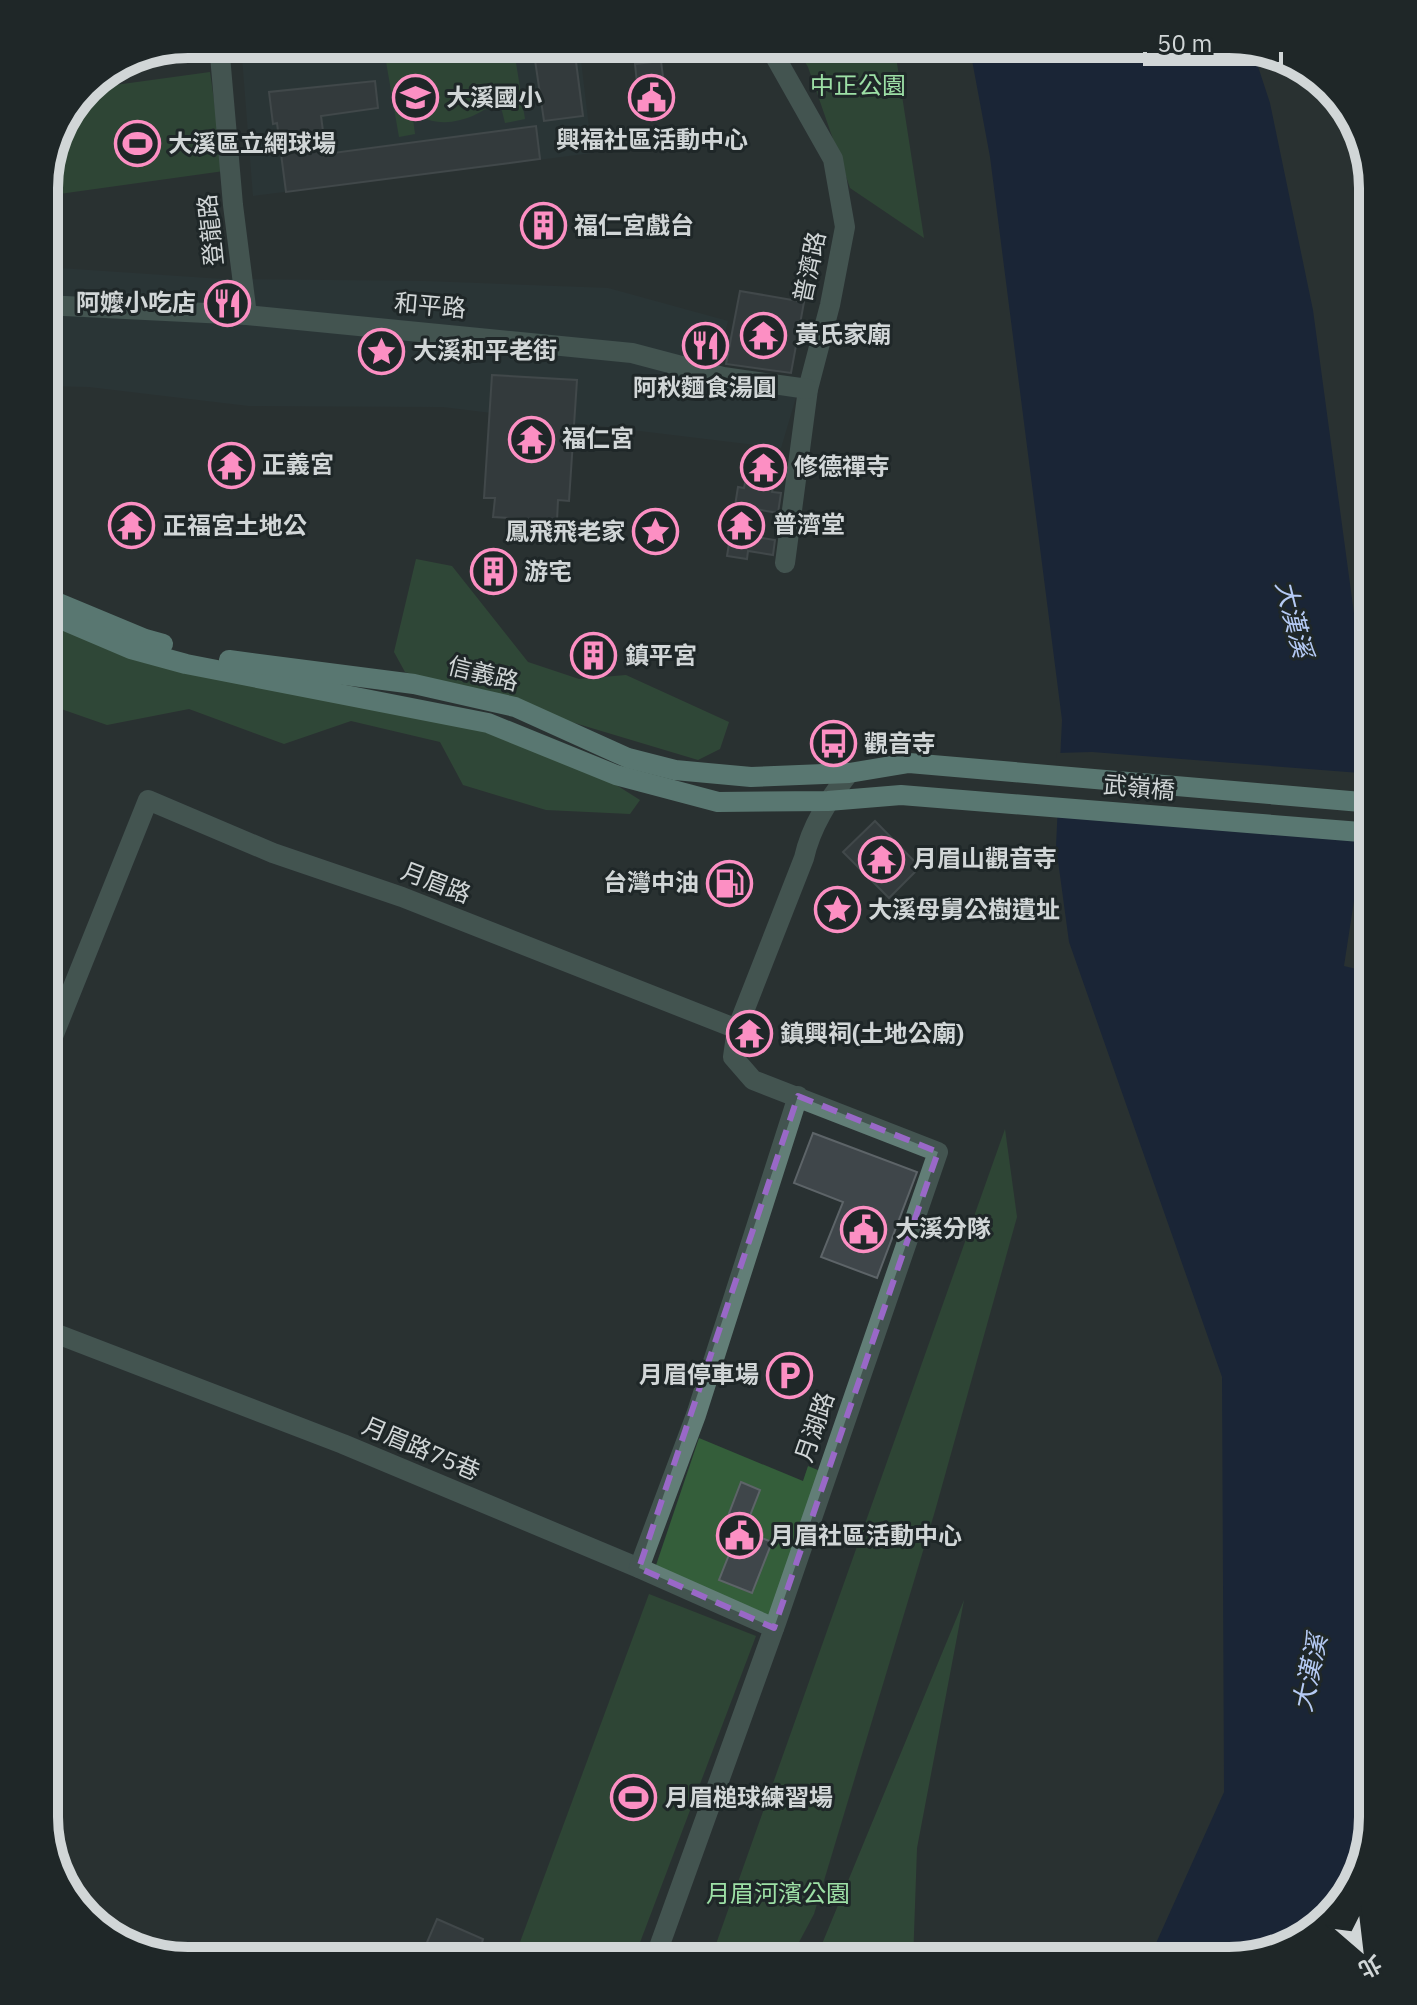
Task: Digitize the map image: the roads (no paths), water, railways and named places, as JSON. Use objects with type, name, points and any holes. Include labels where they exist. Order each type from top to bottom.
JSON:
[{"type":"main road","name":"信義路","points":[[58,603],[145,639],[223,659],[414,684],[515,707],[628,758],[675,770],[751,777],[849,773],[909,763]]},
{"type":"main road","name":"信義路","points":[[58,618],[131,649],[186,664],[488,723],[616,775],[692,797],[718,802],[828,801],[901,795]]},
{"type":"main road","name":"武嶺橋","points":[[909,763],[1359,802]]},
{"type":"main road","name":"武嶺橋","points":[[901,795],[1359,832]]},
{"type":"street","name":"登龍路","points":[[220,58],[233,205],[247,315]]},
{"type":"street","name":"普濟路","points":[[776,58],[833,159],[845,227],[830,305],[808,389],[785,563]]},
{"type":"street","name":"和平路","points":[[58,306],[247,315],[632,353],[723,377],[808,389]]},
{"type":"street","points":[[737,1029],[804,858],[807,842],[828,801],[849,773]]},
{"type":"street","name":"月眉路","points":[[58,1024],[148,800],[273,853],[402,897],[737,1029]]},
{"type":"street","name":"月湖路","points":[[659,1947],[774,1628],[938,1152],[753,1080],[733,1057],[737,1029]]},
{"type":"street","points":[[639,1568],[696,1415],[798,1096]]},
{"type":"street","name":"月眉路75巷","points":[[58,1334],[343,1444],[774,1628]]},
{"type":"water","name":"大漢溪","points":[[972,58],[1254,60],[1270,103],[1313,310],[1359,646],[1359,868],[1344,966],[1359,970],[1359,1817],[1355,1851],[1349,1867],[1342,1882],[1321,1909],[1294,1930],[1263,1943],[1246,1946],[1154,1947],[1224,1792],[1222,1377],[1069,942],[1056,846],[1062,720],[990,157]]},
{"type":"place","name":"大溪國小","points":[[415,98]]},
{"type":"place","name":"興福社區活動中心","points":[[652,98]]},
{"type":"place","name":"大溪區立網球場","points":[[137,144]]},
{"type":"place","name":"福仁宮戲台","points":[[543,226]]},
{"type":"place","name":"阿嬤小吃店","points":[[227,303]]},
{"type":"place","name":"黃氏家廟","points":[[764,335]]},
{"type":"place","name":"阿秋麵食湯圓","points":[[705,346]]},
{"type":"place","name":"大溪和平老街","points":[[382,351]]},
{"type":"place","name":"福仁宮","points":[[531,439]]},
{"type":"place","name":"正義宮","points":[[231,465]]},
{"type":"place","name":"修德禪寺","points":[[763,467]]},
{"type":"place","name":"普濟堂","points":[[742,525]]},
{"type":"place","name":"正福宮土地公","points":[[132,526]]},
{"type":"place","name":"鳳飛飛老家","points":[[656,532]]},
{"type":"place","name":"游宅","points":[[493,572]]},
{"type":"place","name":"鎮平宮","points":[[594,656]]},
{"type":"place","name":"觀音寺","points":[[833,744]]},
{"type":"place","name":"月眉山觀音寺","points":[[882,859]]},
{"type":"place","name":"台灣中油","points":[[730,883]]},
{"type":"place","name":"大溪母舅公樹遺址","points":[[837,910]]},
{"type":"place","name":"鎮興祠(土地公廟)","points":[[749,1034]]},
{"type":"place","name":"大溪分隊","points":[[864,1229]]},
{"type":"place","name":"月眉停車場","points":[[790,1375]]},
{"type":"place","name":"月眉社區活動中心","points":[[739,1536]]},
{"type":"place","name":"月眉槌球練習場","points":[[634,1798]]},
{"type":"park label","name":"中正公園","points":[[858,86]]},
{"type":"park label","name":"月眉河濱公園","points":[[778,1894]]}]
